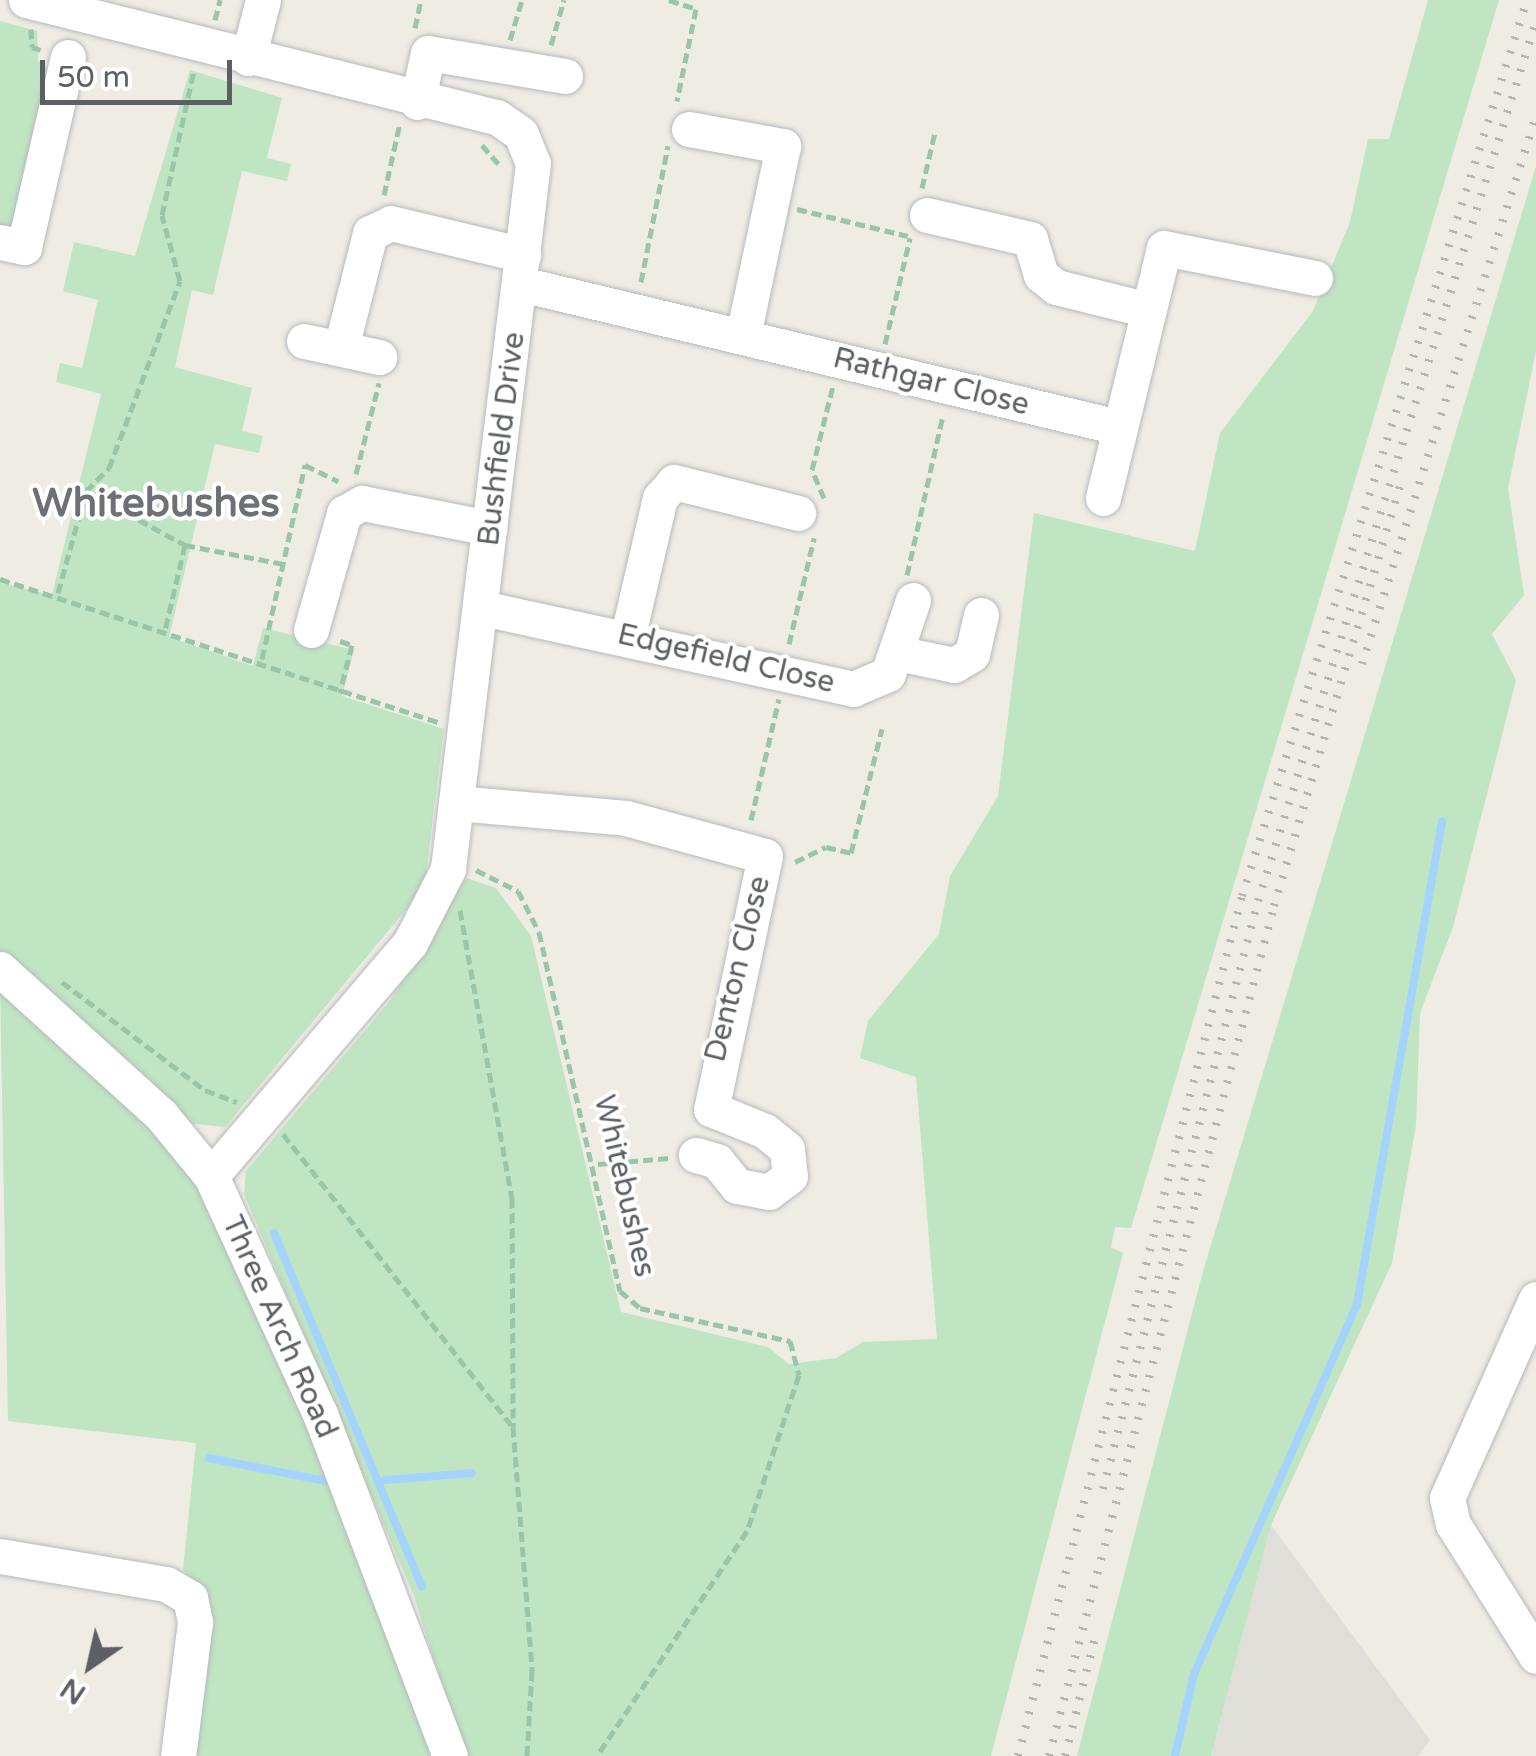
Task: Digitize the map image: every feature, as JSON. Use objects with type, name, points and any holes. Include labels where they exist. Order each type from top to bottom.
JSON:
[{"type":"street","name":"Bushfield Drive","points":[[26,0],[79,6],[417,112],[497,117],[521,134],[534,164],[448,869],[410,944],[267,1118],[211,1176]]},
{"type":"street","points":[[248,58],[263,0]]},
{"type":"street","points":[[417,112],[428,53],[553,74]]},
{"type":"street","points":[[0,242],[24,247],[68,57]]},
{"type":"street","points":[[689,129],[783,146],[744,336]]},
{"type":"street","points":[[918,218],[1030,240],[1041,275],[1056,288],[1144,310]]},
{"type":"street","name":"Rathgar Close","points":[[380,228],[392,222],[522,270],[744,336],[1118,427]]},
{"type":"street","points":[[341,348],[370,233],[380,228]]},
{"type":"street","points":[[1103,498],[1144,310],[1164,248],[1315,278]]},
{"type":"street","points":[[304,340],[379,357]]},
{"type":"street","points":[[628,635],[660,498],[674,482],[798,513]]},
{"type":"street","points":[[311,630],[353,508],[490,528]]},
{"type":"street","name":"Edgefield Close","points":[[482,608],[628,635],[785,675],[874,688],[897,653],[913,600]]},
{"type":"street","points":[[897,653],[954,665],[972,654],[981,615]]},
{"type":"street","name":"Denton Close","points":[[456,803],[626,818],[765,856],[763,887],[710,1083],[711,1110],[765,1131],[787,1150],[790,1176],[768,1192],[737,1186],[717,1161],[696,1155]]},
{"type":"street","name":"Three Arch Road","points":[[0,969],[161,1115],[211,1176],[312,1397],[450,1756]]},
{"type":"street","points":[[1536,1299],[1447,1498],[1453,1524],[1536,1656]]},
{"type":"street","points":[[0,1556],[166,1584],[190,1598],[196,1622],[178,1756]]},
{"type":"path","points":[[504,64],[522,0]]},
{"type":"path","points":[[553,74],[564,0]]},
{"type":"path","points":[[696,9],[699,0]]},
{"type":"path","points":[[58,593],[86,490],[109,468],[140,379],[160,356],[180,281],[162,214],[200,45]]},
{"type":"path","points":[[380,228],[402,118],[417,112]]},
{"type":"path","points":[[878,371],[936,132]]},
{"type":"path","points":[[476,138],[512,180]]},
{"type":"path","points":[[771,204],[918,218]]},
{"type":"path","points":[[262,659],[306,465],[348,490],[357,473],[379,357]]},
{"type":"path","points":[[913,600],[906,569],[950,388]]},
{"type":"path","points":[[86,490],[185,544],[284,564]]},
{"type":"path","points":[[165,630],[185,544]]},
{"type":"path","points":[[0,579],[58,593],[262,659],[340,692],[465,728]]},
{"type":"path","points":[[311,630],[352,645],[340,692]]},
{"type":"path","points":[[745,848],[785,675]]},
{"type":"path","points":[[796,862],[826,847],[851,854],[882,728]]},
{"type":"path","points":[[448,869],[478,974],[512,1198],[513,1427],[532,1670],[526,1756]]},
{"type":"path","name":"Whitebushes","points":[[448,869],[493,871],[518,891],[539,932],[598,1164],[620,1290],[640,1308],[790,1341],[800,1374],[747,1531],[597,1756]]},
{"type":"path","points":[[51,973],[205,1090],[267,1118],[513,1427]]},
{"type":"path","points":[[598,1164],[696,1155]]},
{"type":"shaded area","points":[[1271,1525],[1430,1740],[1418,1756],[1211,1756]]},
{"type":"green space","points":[[1428,0],[1499,0],[1131,1228],[1115,1227],[1111,1247],[1123,1253],[991,1756],[464,1756],[414,1596],[244,1194],[246,1171],[389,1002],[466,878],[496,888],[531,936],[621,1312],[768,1347],[789,1364],[836,1358],[863,1342],[937,1339],[916,1077],[860,1058],[868,1021],[939,934],[950,876],[998,796],[1034,513],[1195,551],[1220,433],[1313,311],[1350,222],[1368,139],[1389,139]]},
{"type":"green space","points":[[0,21],[37,31],[38,60],[55,76],[16,227],[0,232]]},
{"type":"green space","points":[[190,70],[282,98],[267,158],[291,164],[287,181],[242,171],[213,295],[192,290],[175,367],[252,388],[242,431],[263,436],[259,453],[215,444],[169,637],[253,666],[263,628],[354,650],[342,696],[444,729],[426,875],[414,900],[225,1127],[186,1123],[0,952],[0,583],[52,595],[101,394],[56,382],[60,363],[82,368],[98,300],[63,291],[74,242],[135,256]]},
{"type":"green space","points":[[1536,166],[1536,351],[1508,488],[1524,595],[1492,634],[1516,680],[1453,927],[1420,1013],[1416,1125],[1392,1263],[1271,1525],[1211,1756],[1077,1756],[1202,1275]]},
{"type":"green space","points":[[0,983],[89,1058],[201,1186],[264,1314],[434,1756],[187,1756],[198,1592],[183,1570],[196,1443],[8,1421]]},
{"type":"waterway","points":[[1175,1756],[1194,1674],[1357,1304],[1442,821]]},
{"type":"waterway","points":[[274,1233],[422,1586]]},
{"type":"waterway","points":[[209,1458],[325,1481]]},
{"type":"waterway","points":[[385,1480],[472,1473]]},
{"type":"railway","points":[[1018,1756],[1242,896],[1527,0]]},
{"type":"railway","points":[[1103,1489],[1258,901],[1536,22]]},
{"type":"railway","points":[[1362,664],[1536,116]]},
{"type":"railway","points":[[1049,1756],[1274,906],[1401,484]]},
{"type":"railway","points":[[1065,1756],[1095,1638]]},
{"type":"district","name":"Whitebushes","points":[[156,503]]}]
